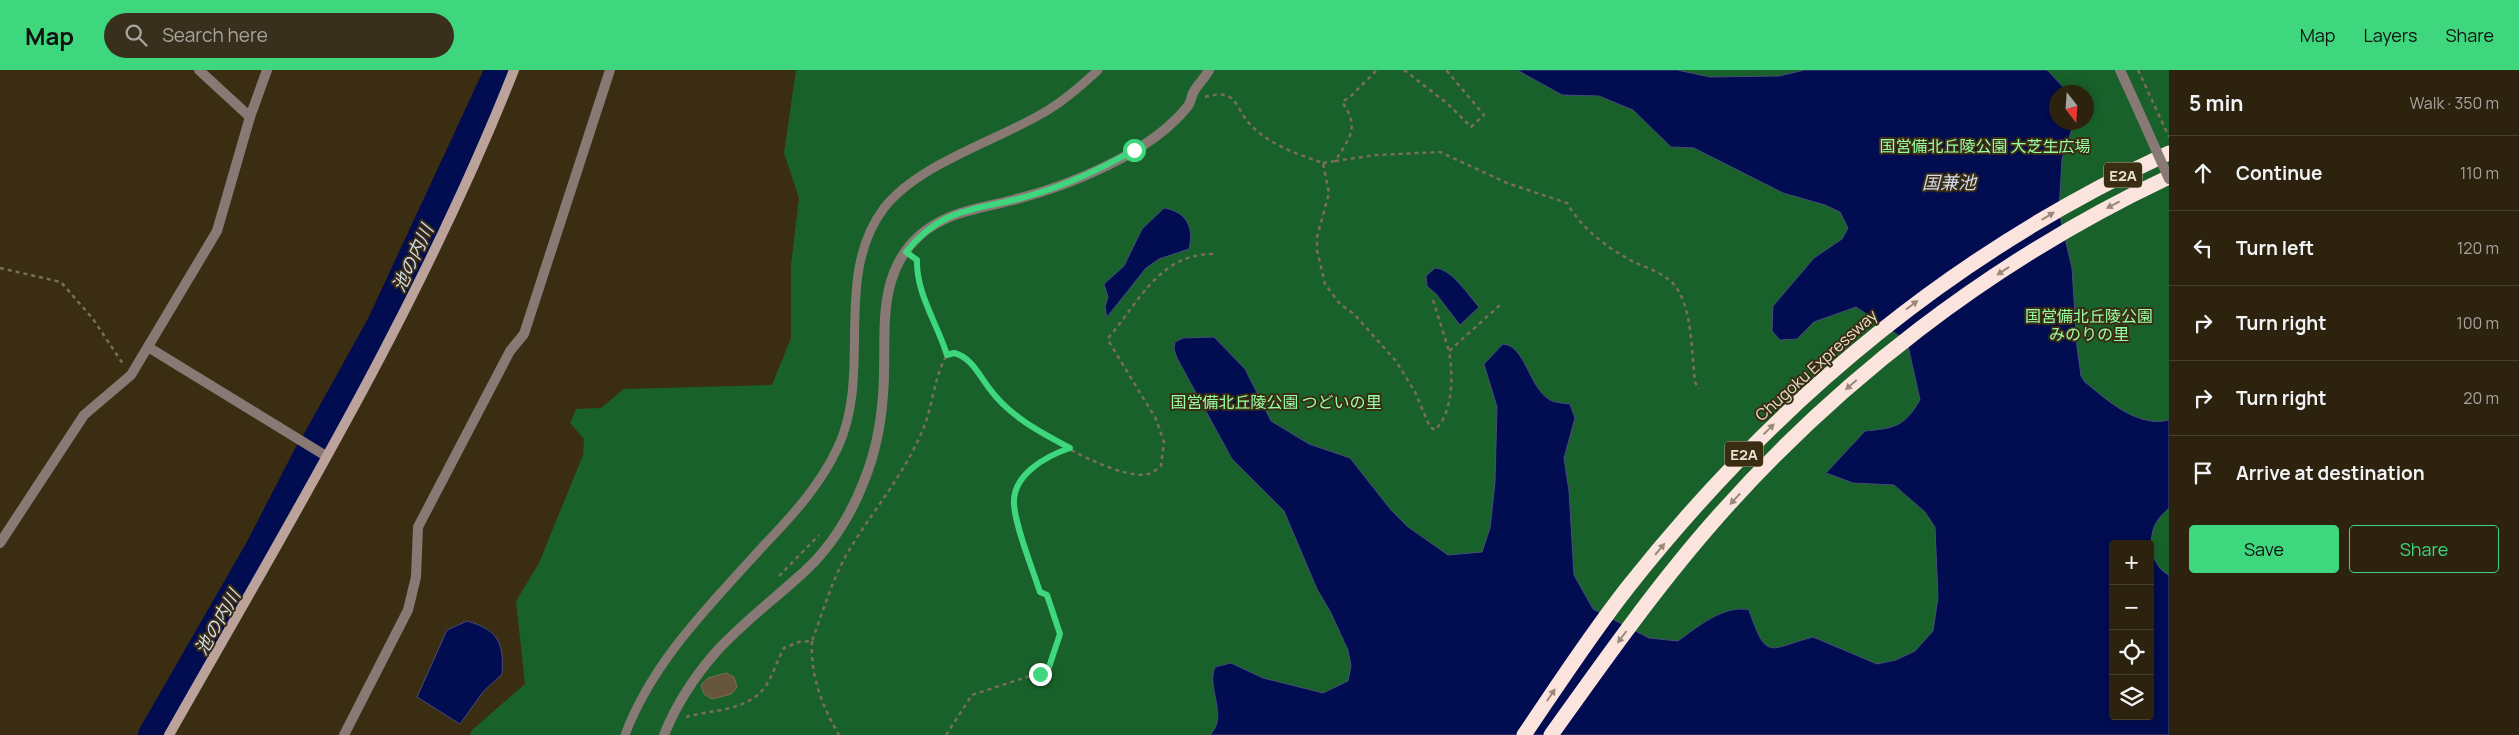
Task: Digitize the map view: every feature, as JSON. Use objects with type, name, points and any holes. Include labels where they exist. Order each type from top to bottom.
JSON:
[{"type":"highway","name":"Chugoku Expressway","points":[[1524,735],[1576,658],[1628,587],[1749,449],[1812,388],[1874,334],[1937,286],[2077,198],[2169,152]]},
{"type":"highway","name":"E2A","points":[[1551,735],[1651,599],[1708,529],[1825,407],[1888,353],[2011,266],[2089,218],[2169,178]]},
{"type":"street","points":[[199,70],[250,117]]},
{"type":"street","points":[[0,543],[84,414],[131,375],[217,231],[250,117],[267,70]]},
{"type":"street","points":[[169,735],[326,456],[410,300],[457,205],[514,70]]},
{"type":"street","points":[[344,735],[408,610],[416,578],[418,527],[506,358],[524,334],[610,70]]},
{"type":"street","points":[[664,735],[668,724],[694,679],[717,652],[807,569],[847,517],[856,500],[873,456],[881,419],[884,392],[883,329],[887,293],[898,261],[923,233],[954,214],[1031,196],[1076,181],[1106,166],[1161,131],[1189,105],[1209,70]]},
{"type":"street","points":[[2120,70],[2169,178]]},
{"type":"street","points":[[148,347],[326,456]]},
{"type":"lane","points":[[625,735],[636,706],[657,672],[693,624],[814,488],[838,447],[848,418],[854,381],[858,273],[865,242],[885,208],[908,185],[933,169],[1044,113],[1080,87],[1098,70]]},
{"type":"path","points":[[1335,161],[1352,133],[1351,114],[1342,102],[1352,96],[1377,70]]},
{"type":"path","points":[[1404,70],[1448,104],[1471,126],[1484,115],[1446,70]]},
{"type":"path","points":[[2138,70],[2169,137]]},
{"type":"path","points":[[1191,99],[1221,94],[1231,98],[1249,124],[1266,138],[1289,151],[1323,163],[1376,155],[1440,152],[1507,183],[1567,203],[1574,216],[1597,238],[1634,262],[1667,278],[1679,291],[1686,312],[1695,382],[1699,389]]},
{"type":"path","points":[[1323,163],[1329,193],[1317,237],[1316,250],[1325,284],[1340,304],[1354,314],[1396,361],[1415,392],[1430,427],[1435,430],[1442,418],[1449,398],[1452,375],[1449,351],[1434,300]]},
{"type":"path","points":[[906,252],[917,260],[917,274],[923,296],[947,355]]},
{"type":"path","points":[[840,735],[825,708],[815,681],[811,654],[812,641],[824,605],[850,549],[900,476],[922,434],[947,355],[954,353],[969,360],[1006,409],[1043,435],[1089,459],[1130,474],[1149,474],[1160,466],[1164,442],[1156,419],[1108,340],[1147,286],[1161,272],[1179,262],[1214,254]]},
{"type":"path","points":[[0,268],[60,282],[93,319],[131,375]]},
{"type":"path","points":[[1449,351],[1500,305]]},
{"type":"path","points":[[946,735],[972,695],[1048,670],[1060,634],[1047,595],[1040,592],[1013,503],[1021,479],[1048,457],[1070,448]]},
{"type":"path","points":[[668,724],[701,712],[734,708],[749,701],[766,687],[784,648],[799,642],[812,641]]},
{"type":"green space","name":"国営備北丘陵公園 つどいの里","points":[[796,70],[2169,70],[2169,735],[470,735],[472,730],[525,684],[516,601],[539,563],[583,455],[584,439],[570,423],[576,409],[601,408],[624,389],[772,385],[791,338],[791,265],[799,198],[784,153]]},
{"type":"water","name":"国兼池","points":[[1517,70],[1677,70],[1710,77],[1779,76],[1805,70],[2047,70],[2061,85],[2049,85],[2049,130],[2072,130],[2062,159],[2059,212],[2072,268],[2077,347],[2081,376],[2085,382],[2103,397],[2123,411],[2145,420],[2169,420],[2169,508],[2156,523],[2152,540],[2109,540],[2109,720],[2154,720],[2154,557],[2158,566],[2169,575],[2169,735],[1210,735],[1218,719],[1213,684],[1215,667],[1231,663],[1263,678],[1323,693],[1348,681],[1351,666],[1348,650],[1330,611],[1317,589],[1284,511],[1232,459],[1177,358],[1174,349],[1175,342],[1183,338],[1214,337],[1245,369],[1271,421],[1309,444],[1350,458],[1391,510],[1408,527],[1448,555],[1482,552],[1490,528],[1495,482],[1497,407],[1484,364],[1503,344],[1511,346],[1522,359],[1543,394],[1552,401],[1570,404],[1575,418],[1564,458],[1569,491],[1574,575],[1593,609],[1649,638],[1678,641],[1702,623],[1721,613],[1730,610],[1749,610],[1760,638],[1765,645],[1771,648],[1813,637],[1877,664],[1896,660],[1915,651],[1933,631],[1938,598],[1935,527],[1925,512],[1894,485],[1853,483],[1826,473],[1865,431],[1884,429],[1898,424],[1909,416],[1920,400],[1907,341],[1856,307],[1814,322],[1797,339],[1780,340],[1772,331],[1773,306],[1814,258],[1842,239],[1848,228],[1840,212],[1825,205],[1783,193],[1694,148],[1671,147],[1633,110],[1599,96],[1562,95]]},
{"type":"water","points":[[1164,208],[1178,213],[1187,222],[1190,234],[1189,249],[1159,259],[1146,268],[1107,317],[1105,307],[1108,297],[1104,284],[1124,266],[1142,229]]},
{"type":"water","points":[[1435,268],[1448,273],[1479,307],[1460,325],[1437,295],[1427,286],[1426,276]]},
{"type":"water","points":[[467,621],[486,629],[497,639],[502,653],[502,674],[483,692],[460,724],[417,697],[447,630]]},
{"type":"building","points":[[726,673],[734,677],[737,687],[731,694],[712,699],[704,694],[701,685],[708,678]]},
{"type":"waterway","name":"池の内川","points":[[316,441],[381,324],[499,70]]},
{"type":"waterway","name":"池の内川","points":[[152,735],[259,549],[308,454]]},
{"type":"route","points":[[1040,674],[1048,670],[1060,634],[1047,595],[1040,592],[1013,503],[1021,479],[1036,465],[1055,453],[1070,448],[1043,435],[1006,409],[969,360],[961,354],[947,355],[944,343],[923,296],[917,274],[917,260],[906,252],[918,237],[934,224],[954,214],[976,207],[1031,196],[1076,181],[1134,150]]},
{"type":"park label","name":"国営備北丘陵公園 大芝生広場","points":[[1985,146]]},
{"type":"park label","name":"国営備北丘陵公園 みのりの里","points":[[2089,325]]}]
